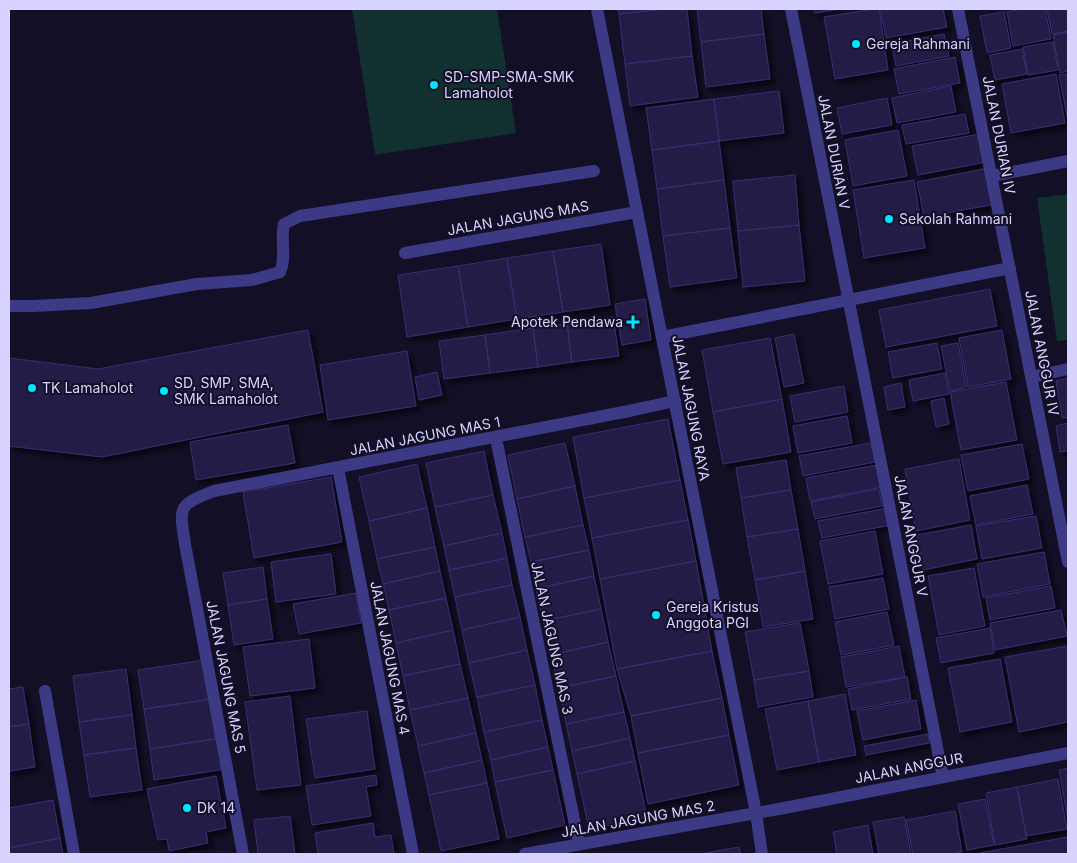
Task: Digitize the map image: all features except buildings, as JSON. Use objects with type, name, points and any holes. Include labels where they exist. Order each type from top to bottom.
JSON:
[{"type":"street","name":"JALAN JAGUNG RAYA","points":[[597,9],[756,814],[762,854]]},
{"type":"street","name":"JALAN DURIAN V","points":[[791,9],[849,300]]},
{"type":"street","name":"JALAN DURIAN IV","points":[[958,9],[1010,268]]},
{"type":"street","points":[[992,176],[1068,161]]},
{"type":"street","points":[[9,306],[91,303],[197,284],[252,280],[280,272],[283,255],[281,234],[284,224],[300,216],[594,171]]},
{"type":"street","name":"JALAN JAGUNG MAS","points":[[405,253],[637,212]]},
{"type":"street","points":[[662,336],[1010,268]]},
{"type":"street","name":"JALAN ANGGUR IV","points":[[1010,268],[1068,562]]},
{"type":"street","name":"JALAN ANGGUR V","points":[[849,300],[943,777]]},
{"type":"street","points":[[1031,377],[1068,369]]},
{"type":"street","name":"JALAN JAGUNG MAS 1","points":[[184,506],[194,499],[214,491],[496,438],[674,401]]},
{"type":"street","name":"JALAN JAGUNG MAS 3","points":[[496,438],[579,844]]},
{"type":"street","name":"JALAN JAGUNG MAS 4","points":[[338,468],[413,854]]},
{"type":"street","name":"JALAN JAGUNG MAS 5","points":[[184,506],[181,517],[185,544],[243,854]]},
{"type":"street","points":[[45,691],[74,854]]},
{"type":"street","name":"JALAN ANGGUR","points":[[756,814],[1068,752]]},
{"type":"street","name":"JALAN JAGUNG MAS 2","points":[[525,854],[756,814]]},
{"type":"green space","points":[[352,9],[497,9],[516,133],[375,155]]},
{"type":"green space","points":[[1068,194],[1068,340],[1057,341],[1037,198]]},
{"type":"place","name":"Gereja Rahmani","points":[[856,44]]},
{"type":"place","name":"SD-SMP-SMA-SMK Lamaholot","points":[[434,85]]},
{"type":"place","name":"Sekolah Rahmani","points":[[889,219]]},
{"type":"place","name":"Apotek Pendawa","points":[[633,322]]},
{"type":"place","name":"TK Lamaholot","points":[[32,388]]},
{"type":"place","name":"SD, SMP, SMA, SMK Lamaholot","points":[[164,391]]},
{"type":"place","name":"Gereja Kristus Anggota PGI","points":[[656,615]]},
{"type":"place","name":"DK 14","points":[[187,808]]}]
